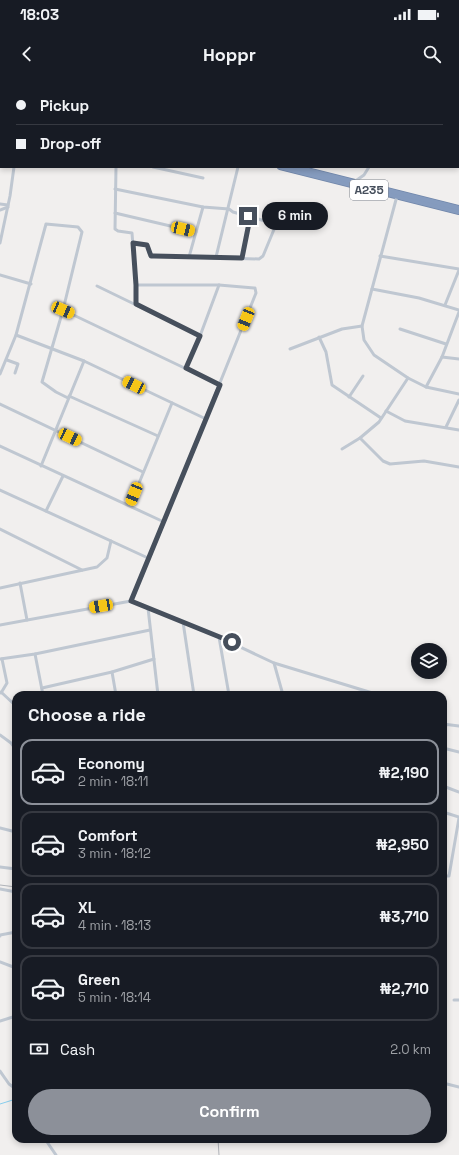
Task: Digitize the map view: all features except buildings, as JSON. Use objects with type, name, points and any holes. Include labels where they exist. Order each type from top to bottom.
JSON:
[{"type":"highway","name":"A235","points":[[284,168],[459,212]]},
{"type":"highway","name":"A235","points":[[299,168],[459,207]]},
{"type":"street","points":[[0,243],[14,168]]},
{"type":"street","points":[[116,168],[115,229],[118,231],[132,233],[136,304]]},
{"type":"street","points":[[158,168],[203,178]]},
{"type":"street","points":[[216,257],[229,209],[238,168]]},
{"type":"street","points":[[354,182],[364,176],[368,168]]},
{"type":"street","points":[[115,189],[202,207],[229,209],[272,223],[275,227],[262,257],[259,259],[151,256],[147,245],[133,243]]},
{"type":"street","points":[[396,196],[362,326],[364,340],[374,355],[408,378],[426,387],[459,394]]},
{"type":"street","points":[[0,204],[8,206]]},
{"type":"street","points":[[0,210],[8,206]]},
{"type":"street","points":[[190,257],[202,207]]},
{"type":"street","points":[[115,213],[196,232]]},
{"type":"street","points":[[242,258],[249,223],[248,216]]},
{"type":"street","points":[[0,374],[7,360],[16,334],[31,284],[46,224],[81,229],[82,232],[63,310],[42,382],[56,392],[158,436]]},
{"type":"street","points":[[380,256],[459,270],[445,305]]},
{"type":"street","points":[[0,275],[31,284]]},
{"type":"street","points":[[131,601],[220,385],[256,290],[254,288],[218,285],[136,285]]},
{"type":"street","points":[[186,368],[200,336],[218,285]]},
{"type":"street","points":[[97,286],[200,336]]},
{"type":"street","points":[[372,289],[397,293],[445,305],[459,311],[442,357],[426,387]]},
{"type":"street","points":[[63,310],[220,385]]},
{"type":"street","points":[[290,349],[342,329],[362,326]]},
{"type":"street","points":[[400,329],[446,344]]},
{"type":"street","points":[[16,334],[84,361],[206,419]]},
{"type":"street","points":[[319,337],[326,352],[330,381],[335,387],[381,418]]},
{"type":"street","points":[[442,357],[459,359]]},
{"type":"street","points":[[7,360],[18,364],[15,373]]},
{"type":"street","points":[[41,466],[84,361]]},
{"type":"street","points":[[0,362],[5,364]]},
{"type":"street","points":[[349,397],[363,376]]},
{"type":"street","points":[[342,450],[360,438],[381,418],[408,378]]},
{"type":"street","points":[[446,427],[459,400]]},
{"type":"street","points":[[130,505],[172,403]]},
{"type":"street","points":[[0,404],[143,472]]},
{"type":"street","points":[[386,411],[405,422],[459,430]]},
{"type":"street","points":[[360,438],[383,461],[390,464],[424,461],[459,467]]},
{"type":"street","points":[[0,446],[164,522]]},
{"type":"street","points":[[46,511],[62,476]]},
{"type":"street","points":[[0,490],[148,558]]},
{"type":"street","points":[[0,529],[83,571]]},
{"type":"street","points":[[0,588],[68,572],[83,571],[97,567],[107,558],[111,541]]},
{"type":"street","points":[[20,583],[27,620]]},
{"type":"street","points":[[0,625],[131,601],[220,637],[274,663],[366,691]]},
{"type":"street","points":[[148,608],[158,691]]},
{"type":"street","points":[[183,622],[193,691]]},
{"type":"street","points":[[12,702],[1,692],[7,683],[1,659],[35,654],[150,630]]},
{"type":"street","points":[[220,637],[228,691]]},
{"type":"street","points":[[35,654],[42,691]]},
{"type":"street","points":[[42,688],[112,672],[154,658]]},
{"type":"street","points":[[274,663],[282,691]]},
{"type":"street","points":[[112,672],[115,691]]},
{"type":"street","points":[[447,725],[459,726]]},
{"type":"street","points":[[0,735],[12,744]]},
{"type":"street","points":[[447,749],[459,752]]},
{"type":"street","points":[[447,788],[459,792]]},
{"type":"street","points":[[447,813],[459,817],[449,876],[447,876]]},
{"type":"street","points":[[0,828],[12,831]]},
{"type":"street","points":[[0,867],[12,868]]},
{"type":"street","points":[[0,889],[12,891]]},
{"type":"street","points":[[0,936],[12,933]]},
{"type":"street","points":[[0,962],[12,966]]},
{"type":"street","points":[[454,1000],[459,1000]]},
{"type":"street","points":[[0,1022],[12,1018]]},
{"type":"street","points":[[0,1071],[12,1086]]},
{"type":"street","points":[[447,1084],[459,1087]]},
{"type":"street","points":[[48,1143],[56,1155]]},
{"type":"waterway","points":[[0,1104],[12,1100]]},
{"type":"railway","points":[[0,885],[12,886]]},
{"type":"railway","points":[[218,1143],[219,1155]]},
{"type":"route","points":[[232,642],[131,601],[220,385],[186,368],[200,336],[136,304],[133,243],[147,245],[151,256],[242,258],[249,223],[248,216]]}]
